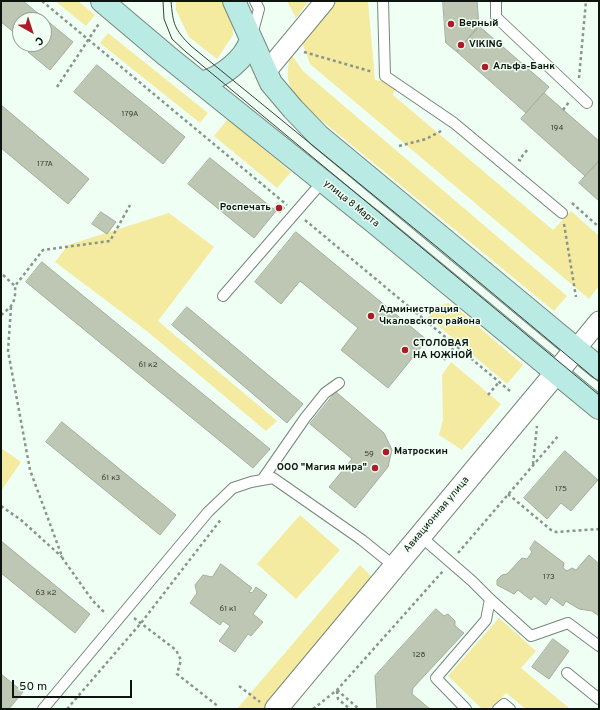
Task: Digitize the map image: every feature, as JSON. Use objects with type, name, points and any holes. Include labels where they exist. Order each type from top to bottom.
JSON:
[{"type":"main road","points":[[234,1],[271,83],[319,136],[599,368]]},
{"type":"main road","name":"улица 8 Марта","points":[[106,5],[557,372],[599,408]]},
{"type":"main road","points":[[202,83],[216,77],[231,67],[244,53],[251,39]]},
{"type":"street","points":[[266,72],[325,1]]},
{"type":"street","name":"Авиационная улица","points":[[281,705],[419,535],[599,321]]},
{"type":"lane","points":[[251,39],[259,10],[255,1]]},
{"type":"lane","points":[[383,1],[384,76],[454,124],[562,213]]},
{"type":"lane","points":[[496,1],[496,16],[587,103]]},
{"type":"lane","points":[[223,296],[323,181]]},
{"type":"lane","points":[[262,480],[304,418],[325,393],[340,383]]},
{"type":"lane","points":[[43,709],[124,610],[208,512],[233,488],[251,482],[273,478],[362,540],[394,566]]},
{"type":"lane","points":[[419,535],[451,562],[531,636],[568,623],[599,646]]},
{"type":"lane","points":[[466,709],[436,678],[486,620],[490,599]]},
{"type":"lane","points":[[567,673],[599,699]]},
{"type":"lane","points":[[498,709],[504,704],[510,709]]},
{"type":"path","points":[[42,1],[510,391]]},
{"type":"path","points":[[563,110],[577,94],[586,1]]},
{"type":"path","points":[[57,86],[88,39],[106,5]]},
{"type":"path","points":[[304,52],[384,76]]},
{"type":"path","points":[[399,146],[426,139],[454,124]]},
{"type":"path","points":[[572,203],[599,227]]},
{"type":"path","points":[[15,286],[43,250],[110,241],[130,205]]},
{"type":"path","points":[[1,315],[10,307],[16,297],[15,286],[3,275]]},
{"type":"path","points":[[10,307],[8,350],[30,470],[63,559]]},
{"type":"path","points":[[444,360],[456,345]]},
{"type":"path","points":[[488,395],[499,382]]},
{"type":"path","points":[[533,465],[537,423]]},
{"type":"path","points":[[313,709],[337,690],[451,562],[558,434]]},
{"type":"path","points":[[508,494],[551,530],[556,532],[599,530]]},
{"type":"path","points":[[1,506],[20,520],[63,559],[93,601],[114,622]]},
{"type":"path","points":[[68,709],[141,623],[223,517]]},
{"type":"path","points":[[124,610],[176,650],[181,660],[177,674],[219,707]]},
{"type":"path","points":[[239,686],[281,705]]},
{"type":"path","points":[[337,690],[338,699],[350,709]]},
{"type":"path","points":[[337,690],[359,709]]},
{"type":"shaded area","points":[[55,1],[78,1],[95,15],[86,26]]},
{"type":"shaded area","points":[[176,1],[224,1],[232,18],[233,35],[217,59],[189,37],[176,10]]},
{"type":"shaded area","points":[[287,1],[309,1],[296,18]]},
{"type":"shaded area","points":[[335,1],[368,1],[375,80],[396,83],[393,95],[553,230],[571,211],[599,236],[599,286],[589,299],[310,64],[301,39]]},
{"type":"shaded area","points":[[108,33],[208,113],[200,123],[100,43]]},
{"type":"shaded area","points":[[291,54],[303,71],[567,296],[554,311],[304,106],[294,94],[289,82],[288,70]]},
{"type":"shaded area","points":[[228,119],[291,172],[277,188],[214,136]]},
{"type":"shaded area","points":[[169,213],[214,247],[158,321],[277,421],[266,431],[148,332],[55,262],[68,245]]},
{"type":"shaded area","points":[[448,303],[458,309],[523,365],[507,384],[428,317],[439,306]]},
{"type":"shaded area","points":[[451,362],[501,404],[462,450],[439,435],[443,420],[442,375]]},
{"type":"shaded area","points":[[1,448],[21,462],[1,491]]},
{"type":"shaded area","points":[[300,515],[340,550],[296,599],[257,564]]},
{"type":"shaded area","points":[[360,565],[374,579],[265,709],[237,709]]},
{"type":"shaded area","points":[[499,618],[536,651],[521,668],[570,709],[526,709],[506,693],[490,709],[482,709],[448,676]]},
{"type":"building","points":[[1,1],[23,1],[36,12],[12,12],[12,31],[1,22]]},
{"type":"building","points":[[443,1],[477,1],[479,26],[457,52],[446,43]]},
{"type":"building","points":[[52,25],[73,42],[50,70],[28,52],[52,52]]},
{"type":"building","points":[[479,26],[549,87],[526,113],[457,52]]},
{"type":"building","points":[[97,65],[185,137],[163,164],[74,92]]},
{"type":"building","points":[[544,93],[599,141],[599,161],[585,176],[521,119]]},
{"type":"building","points":[[1,105],[89,179],[68,204],[1,148]]},
{"type":"building","points":[[210,158],[276,211],[254,238],[188,184]]},
{"type":"building","points":[[599,161],[599,201],[579,183]]},
{"type":"building","name":"Роспечать","points":[[278,203],[285,208],[280,213],[274,209]]},
{"type":"building","points":[[101,212],[116,222],[107,234],[92,224]]},
{"type":"building","name":"Администрация Чкаловского района","points":[[296,232],[427,340],[388,388],[341,350],[358,328],[300,281],[281,304],[255,282]]},
{"type":"building","points":[[42,262],[270,449],[253,468],[26,282]]},
{"type":"building","points":[[187,307],[303,404],[287,423],[172,325]]},
{"type":"building","points":[[336,392],[384,433],[392,450],[388,467],[355,508],[329,487],[352,459],[310,424]]},
{"type":"building","points":[[62,422],[176,515],[160,535],[46,442]]},
{"type":"building","points":[[565,451],[598,480],[571,511],[561,503],[547,519],[524,498]]},
{"type":"building","points":[[1,541],[90,614],[75,633],[1,573]]},
{"type":"building","points":[[535,541],[564,563],[563,568],[567,571],[572,568],[576,570],[589,555],[599,564],[599,616],[592,611],[579,609],[566,601],[563,606],[551,597],[546,605],[534,596],[531,600],[518,590],[514,594],[497,585],[497,580],[502,575],[507,574],[522,558],[527,559],[532,552],[530,549]]},
{"type":"building","points":[[221,564],[252,588],[249,592],[252,593],[256,587],[267,595],[253,614],[263,622],[251,636],[248,634],[235,652],[219,641],[230,626],[223,621],[220,625],[190,603],[197,593],[195,585],[203,575],[212,577]]},
{"type":"building","points":[[436,609],[444,616],[448,614],[455,621],[455,626],[464,633],[413,688],[412,694],[430,709],[377,709],[375,676]]},
{"type":"building","points":[[553,639],[569,651],[549,679],[532,667]]},
{"type":"building","points":[[1,674],[23,692],[9,709],[1,708]]},
{"type":"tram line","points":[[163,1],[164,19],[172,39],[186,52],[599,395]]},
{"type":"tram line","points":[[171,1],[175,26],[191,46],[437,247],[599,382]]},
{"type":"place","name":"Верный","points":[[451,24]]},
{"type":"place","name":"VIKING","points":[[461,45]]},
{"type":"place","name":"Альфа-Банк","points":[[485,67]]},
{"type":"place","name":"Роспечать","points":[[279,208]]},
{"type":"place","name":"Администрация Чкаловского района","points":[[371,316]]},
{"type":"place","name":"СТОЛОВАЯ НА ЮЖНОЙ","points":[[405,350]]},
{"type":"place","name":"Матроскин","points":[[386,452]]},
{"type":"place","name":"ООО \"Магия мира\"","points":[[375,468]]}]
